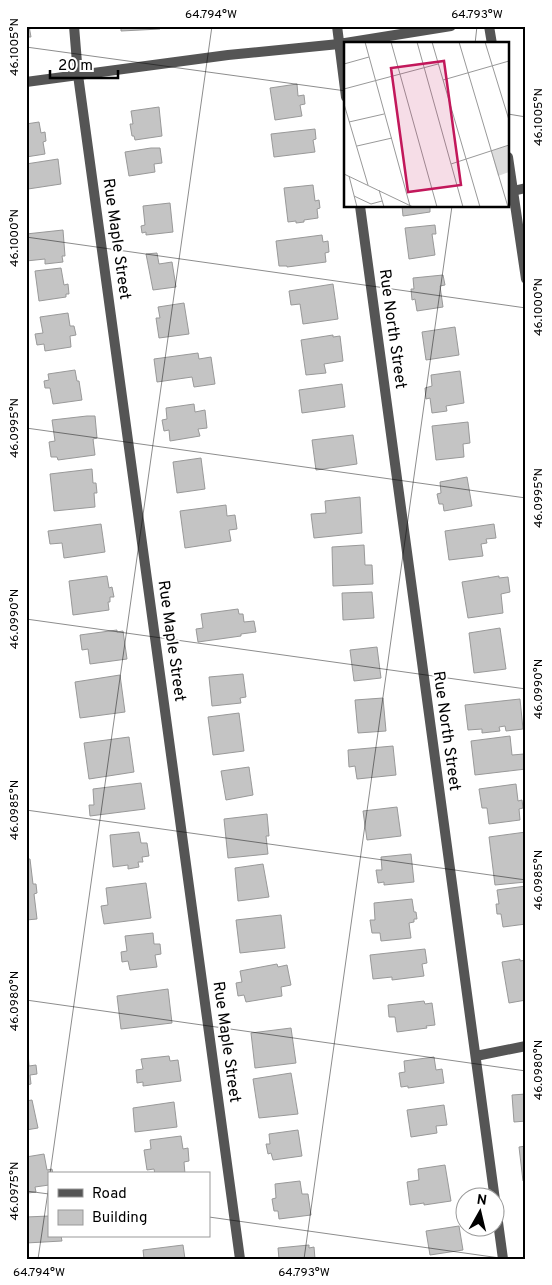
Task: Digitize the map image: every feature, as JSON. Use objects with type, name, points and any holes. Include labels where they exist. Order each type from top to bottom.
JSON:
[{"type":"street","name":"Rue Maple Street","points":[[74,26],[78,75],[240,1259]]},
{"type":"street","points":[[337,26],[344,82]]},
{"type":"street","points":[[351,42],[451,26]]},
{"type":"street","points":[[489,26],[492,42]]},
{"type":"street","points":[[26,82],[228,55],[344,43]]},
{"type":"street","points":[[510,171],[526,280]]},
{"type":"street","points":[[513,191],[526,188]]},
{"type":"street","name":"Rue North Street","points":[[360,208],[503,1259]]},
{"type":"street","points":[[476,1056],[526,1046]]},
{"type":"building","points":[[26,26],[29,26],[31,37],[26,37]]},
{"type":"building","points":[[121,26],[160,26],[160,29],[121,31]]},
{"type":"building","points":[[297,84],[298,96],[304,95],[305,104],[300,105],[302,116],[275,120],[270,88]]},
{"type":"building","points":[[159,107],[162,136],[135,140],[134,136],[132,136],[130,124],[133,124],[131,111]]},
{"type":"building","points":[[39,122],[41,133],[45,132],[46,141],[43,142],[45,154],[26,157],[26,124]]},
{"type":"building","points":[[315,129],[316,139],[313,140],[315,152],[274,157],[271,134]]},
{"type":"building","points":[[160,148],[162,163],[154,164],[155,172],[129,176],[125,152]]},
{"type":"building","points":[[58,159],[61,184],[28,189],[26,164]]},
{"type":"building","points":[[313,185],[315,201],[319,200],[318,218],[304,220],[304,222],[288,222],[284,188]]},
{"type":"building","points":[[170,203],[173,232],[146,235],[146,232],[142,233],[141,226],[145,225],[143,206]]},
{"type":"building","points":[[402,208],[430,208],[430,212],[403,216]]},
{"type":"building","points":[[435,225],[436,234],[432,234],[435,255],[409,259],[405,228]]},
{"type":"building","points":[[63,230],[65,256],[62,256],[63,262],[45,264],[45,259],[26,261],[26,234]]},
{"type":"building","points":[[322,235],[323,242],[328,241],[329,252],[325,253],[326,262],[287,267],[279,266],[276,241]]},
{"type":"building","points":[[157,253],[159,264],[172,262],[176,287],[153,290],[146,254]]},
{"type":"building","points":[[61,268],[64,285],[68,284],[69,294],[66,294],[66,297],[39,301],[35,271]]},
{"type":"building","points":[[443,275],[445,285],[440,286],[443,307],[417,311],[415,299],[412,300],[413,278]]},
{"type":"building","points":[[333,284],[338,319],[303,324],[300,304],[291,305],[289,291]]},
{"type":"building","points":[[184,303],[189,334],[159,338],[156,318],[160,318],[158,307]]},
{"type":"building","points":[[68,313],[70,326],[74,326],[76,335],[70,336],[71,347],[45,351],[44,344],[37,345],[35,334],[43,333],[40,317]]},
{"type":"building","points":[[455,327],[459,355],[426,360],[422,332]]},
{"type":"building","points":[[333,335],[333,337],[340,336],[343,361],[324,364],[326,373],[306,375],[301,340]]},
{"type":"building","points":[[198,353],[199,359],[211,357],[215,384],[194,387],[192,377],[157,382],[154,359]]},
{"type":"building","points":[[75,370],[82,400],[53,404],[50,388],[45,388],[44,381],[49,380],[48,374]]},
{"type":"building","points":[[460,371],[464,403],[446,406],[447,411],[432,413],[430,398],[426,399],[425,388],[432,386],[431,375]]},
{"type":"building","points":[[342,384],[345,407],[302,413],[299,390]]},
{"type":"building","points":[[194,404],[195,412],[205,410],[207,428],[198,429],[200,436],[170,441],[169,430],[164,431],[162,420],[167,419],[166,408]]},
{"type":"building","points":[[95,416],[97,438],[93,439],[95,455],[58,460],[57,457],[51,457],[49,442],[55,441],[52,420]]},
{"type":"building","points":[[468,422],[470,443],[463,444],[464,457],[436,460],[432,426]]},
{"type":"building","points":[[353,435],[357,464],[316,470],[312,440]]},
{"type":"building","points":[[201,458],[205,489],[177,493],[173,462]]},
{"type":"building","points":[[92,469],[93,483],[96,483],[97,493],[94,493],[95,507],[54,511],[50,474]]},
{"type":"building","points":[[467,477],[472,506],[444,511],[443,504],[439,504],[437,494],[441,493],[440,482]]},
{"type":"building","points":[[360,497],[362,533],[314,538],[311,514],[326,513],[325,501]]},
{"type":"building","points":[[226,505],[227,516],[235,515],[237,529],[229,530],[231,541],[185,548],[180,511]]},
{"type":"building","points":[[101,524],[105,552],[64,558],[62,543],[50,544],[48,531]]},
{"type":"building","points":[[494,524],[496,538],[486,539],[487,543],[481,544],[483,556],[449,560],[445,531]]},
{"type":"building","points":[[364,545],[365,565],[372,565],[373,584],[333,586],[332,547]]},
{"type":"building","points":[[107,576],[109,588],[112,587],[114,597],[110,597],[110,602],[108,602],[109,610],[73,615],[69,581]]},
{"type":"building","points":[[499,576],[499,578],[508,577],[510,592],[501,594],[503,613],[468,618],[462,582]]},
{"type":"building","points":[[372,592],[374,618],[343,620],[342,593]]},
{"type":"building","points":[[238,609],[239,614],[243,614],[244,622],[254,621],[256,632],[198,642],[196,629],[203,628],[201,614]]},
{"type":"building","points":[[500,628],[506,669],[474,673],[469,633]]},
{"type":"building","points":[[117,630],[117,632],[123,631],[127,659],[90,664],[88,649],[82,650],[80,635]]},
{"type":"building","points":[[377,647],[381,678],[354,681],[350,650]]},
{"type":"building","points":[[243,674],[246,697],[240,698],[241,703],[212,706],[209,677]]},
{"type":"building","points":[[120,675],[125,712],[80,718],[75,682]]},
{"type":"building","points":[[383,698],[386,731],[358,733],[355,700]]},
{"type":"building","points":[[520,699],[523,729],[506,731],[505,726],[499,727],[500,731],[482,733],[482,729],[468,730],[465,705]]},
{"type":"building","points":[[239,713],[244,751],[213,755],[208,717]]},
{"type":"building","points":[[510,736],[512,755],[524,754],[526,769],[475,775],[471,741]]},
{"type":"building","points":[[129,737],[134,772],[89,779],[84,743]]},
{"type":"building","points":[[393,746],[396,775],[357,779],[355,766],[349,767],[348,750]]},
{"type":"building","points":[[249,767],[253,795],[226,800],[221,771]]},
{"type":"building","points":[[141,783],[145,809],[90,816],[89,805],[94,805],[93,789]]},
{"type":"building","points":[[516,784],[518,801],[522,800],[523,808],[519,809],[520,820],[489,824],[487,808],[482,808],[479,789]]},
{"type":"building","points":[[397,807],[401,836],[367,840],[363,811]]},
{"type":"building","points":[[267,814],[269,836],[266,836],[268,854],[228,858],[224,819]]},
{"type":"building","points":[[139,832],[141,843],[147,843],[149,856],[142,857],[143,862],[138,862],[139,867],[128,869],[128,865],[113,867],[110,835]]},
{"type":"building","points":[[526,832],[526,882],[495,885],[489,837]]},
{"type":"building","points":[[411,854],[414,882],[384,885],[384,882],[378,883],[376,870],[382,870],[381,857]]},
{"type":"building","points":[[26,859],[30,859],[33,884],[36,884],[37,893],[34,894],[37,919],[26,920]]},
{"type":"building","points":[[263,864],[269,897],[238,901],[235,868]]},
{"type":"building","points":[[146,883],[151,918],[104,924],[101,906],[108,905],[106,888]]},
{"type":"building","points":[[526,886],[526,924],[503,927],[501,914],[497,914],[496,904],[499,904],[497,890]]},
{"type":"building","points":[[412,899],[417,919],[409,923],[411,938],[381,941],[380,933],[372,933],[370,920],[375,920],[374,903]]},
{"type":"building","points":[[281,915],[285,948],[240,953],[236,920]]},
{"type":"building","points":[[153,933],[154,944],[160,944],[161,954],[155,955],[157,967],[130,970],[128,961],[122,962],[121,952],[127,951],[125,936]]},
{"type":"building","points":[[425,949],[427,963],[422,964],[424,976],[392,980],[392,977],[373,979],[370,955]]},
{"type":"building","points":[[520,959],[520,961],[526,960],[526,1000],[509,1003],[502,962]]},
{"type":"building","points":[[277,964],[278,967],[287,965],[291,985],[281,987],[282,996],[246,1002],[244,995],[238,996],[236,983],[242,982],[240,971]]},
{"type":"building","points":[[168,989],[172,1023],[121,1029],[117,996]]},
{"type":"building","points":[[424,1001],[425,1004],[432,1003],[435,1025],[426,1026],[427,1028],[397,1032],[395,1017],[389,1017],[388,1005]]},
{"type":"building","points":[[291,1028],[296,1063],[255,1068],[251,1033]]},
{"type":"building","points":[[28,1052],[29,1066],[36,1065],[37,1074],[30,1075],[31,1084],[26,1085],[26,1053]]},
{"type":"building","points":[[169,1056],[170,1061],[178,1060],[181,1081],[143,1086],[143,1082],[137,1083],[136,1070],[143,1069],[141,1059]]},
{"type":"building","points":[[434,1057],[436,1070],[442,1069],[444,1083],[408,1088],[408,1086],[401,1087],[399,1073],[405,1072],[404,1061]]},
{"type":"building","points":[[291,1073],[298,1114],[259,1118],[253,1079]]},
{"type":"building","points":[[526,1094],[526,1121],[514,1122],[512,1095]]},
{"type":"building","points":[[32,1100],[38,1128],[26,1130],[26,1101]]},
{"type":"building","points":[[174,1102],[177,1127],[135,1132],[133,1108]]},
{"type":"building","points":[[444,1105],[447,1125],[436,1126],[437,1133],[411,1137],[407,1110]]},
{"type":"building","points":[[298,1130],[302,1156],[273,1160],[271,1153],[268,1154],[266,1144],[270,1144],[269,1134]]},
{"type":"building","points":[[181,1136],[183,1149],[188,1148],[189,1161],[184,1162],[185,1172],[155,1172],[154,1169],[147,1170],[144,1150],[151,1149],[150,1140]]},
{"type":"building","points":[[526,1146],[526,1180],[523,1181],[519,1147]]},
{"type":"building","points":[[44,1154],[47,1170],[52,1169],[53,1172],[48,1172],[48,1185],[35,1187],[36,1192],[28,1193],[28,1189],[26,1189],[26,1157]]},
{"type":"building","points":[[445,1165],[451,1201],[410,1205],[407,1182],[419,1180],[418,1169]]},
{"type":"building","points":[[300,1181],[302,1194],[308,1194],[311,1215],[279,1219],[278,1211],[274,1211],[272,1199],[276,1198],[275,1184]]},
{"type":"building","points":[[48,1216],[48,1238],[61,1238],[62,1241],[26,1243],[26,1217]]},
{"type":"building","points":[[454,1227],[454,1238],[461,1238],[463,1250],[430,1255],[426,1231]]},
{"type":"building","points":[[183,1245],[185,1259],[144,1259],[143,1250]]},
{"type":"building","points":[[309,1245],[309,1248],[314,1247],[315,1259],[279,1259],[278,1248]]}]
